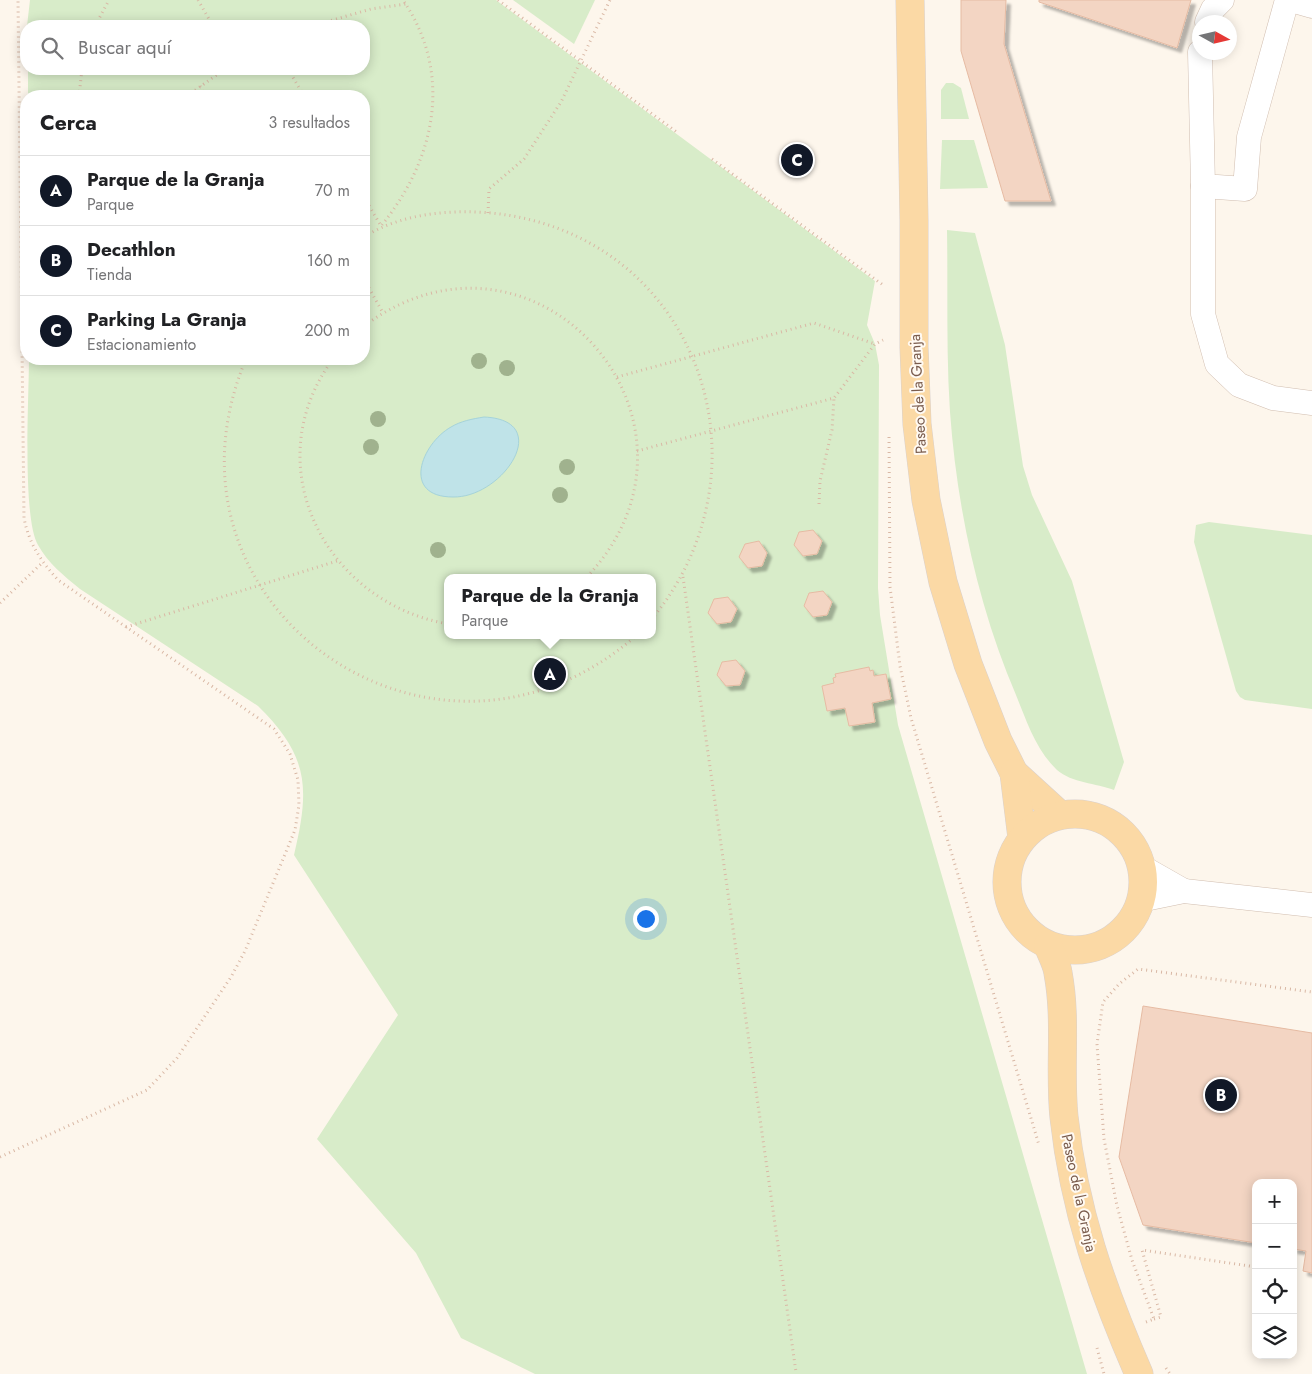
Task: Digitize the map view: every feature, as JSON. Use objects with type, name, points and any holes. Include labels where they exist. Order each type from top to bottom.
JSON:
[{"type":"main road","name":"Paseo de la Granja","points":[[910,0],[914,347],[917,424],[926,500],[943,582],[968,664],[998,742],[1014,773],[1022,838]]},
{"type":"main road","name":"Paseo de la Granja","points":[[1014,773],[1060,815]]},
{"type":"main road","points":[[1083,814],[1105,821],[1124,835],[1137,854],[1143,877],[1140,900],[1130,922],[1113,938],[1092,948],[1068,950],[1048,945],[1030,934],[1016,918],[1008,898],[1006,877],[1012,856],[1022,838],[1038,824],[1060,815],[1083,814]]},
{"type":"main road","name":"Paseo de la Granja","points":[[1048,945],[1058,971],[1063,1004],[1061,1053],[1064,1116],[1073,1178],[1093,1258],[1139,1374]]},
{"type":"main road","name":"Paseo de la Granja","points":[[1063,1004],[1078,968],[1092,948]]},
{"type":"street","points":[[1210,15],[1222,0]]},
{"type":"street","points":[[1203,186],[1245,189],[1249,137],[1287,0]]},
{"type":"street","points":[[1291,0],[1312,6]]},
{"type":"street","points":[[1200,60],[1203,314],[1216,364],[1239,385],[1273,398],[1312,403]]},
{"type":"street","points":[[1140,866],[1184,891]]},
{"type":"street","points":[[1140,900],[1184,891],[1312,906]]},
{"type":"path","points":[[18,0],[20,173]]},
{"type":"path","points":[[98,20],[109,0]]},
{"type":"path","points":[[198,0],[210,20]]},
{"type":"path","points":[[498,0],[678,133]]},
{"type":"path","points":[[488,212],[489,189],[524,159],[561,102],[610,0]]},
{"type":"path","points":[[333,20],[405,2],[420,31],[428,56],[433,96],[432,122],[426,148],[416,173],[396,207],[381,226],[370,233]]},
{"type":"path","points":[[80,90],[81,75]]},
{"type":"path","points":[[195,90],[216,75]]},
{"type":"path","points":[[292,75],[300,90]]},
{"type":"path","points":[[200,86],[202,90]]},
{"type":"path","points":[[712,159],[883,285]]},
{"type":"path","points":[[370,207],[381,226]]},
{"type":"path","points":[[381,226],[429,215],[466,212],[488,212],[520,217],[556,228],[604,252],[633,275],[658,301],[679,331],[692,357],[707,399],[712,431],[713,472],[708,508],[698,543],[682,577],[656,613]]},
{"type":"path","points":[[370,289],[383,312]]},
{"type":"path","points":[[370,322],[383,312],[417,297],[442,291],[479,289],[516,295],[551,310],[572,324],[599,350],[617,377],[632,417],[637,451],[635,480],[626,516],[609,550],[589,574]]},
{"type":"path","points":[[617,377],[814,323],[875,344]]},
{"type":"path","points":[[819,504],[820,481],[832,430],[834,398],[875,344],[883,340]]},
{"type":"path","points":[[0,1157],[147,1090],[177,1058],[245,952],[295,830],[299,805],[298,780],[290,754],[274,729],[58,580],[42,563],[32,546],[24,518],[22,365]]},
{"type":"path","points":[[244,365],[234,388],[227,424],[226,479],[236,532],[250,567],[261,585],[292,626],[334,662],[383,686],[436,700],[491,701],[544,690],[594,668],[632,639]]},
{"type":"path","points":[[329,365],[320,380],[308,410],[303,434],[302,460],[304,484],[314,521],[337,561],[362,586],[387,604],[422,619],[444,623]]},
{"type":"path","points":[[637,451],[834,398]]},
{"type":"path","points":[[126,627],[337,561]]},
{"type":"path","points":[[0,603],[42,563]]},
{"type":"path","points":[[682,577],[796,1372]]},
{"type":"path","points":[[1154,1318],[1129,1251],[1117,1206],[1104,1139],[1098,1044],[1102,1002],[1119,984],[1138,969],[1312,992]]},
{"type":"path","points":[[1146,1322],[1161,1317],[1142,1250],[1252,1266]]},
{"type":"green space","points":[[30,0],[496,0],[875,281],[867,325],[875,344],[879,365],[878,588],[880,615],[898,725],[1087,1374],[535,1374],[461,1338],[416,1253],[317,1139],[398,1015],[294,855],[302,810],[303,792],[301,774],[296,757],[275,724],[258,706],[80,589],[51,563],[38,545],[33,531],[28,484],[29,365],[370,365],[370,90],[28,90],[28,75],[370,75],[370,20],[28,20]]},
{"type":"green space","points":[[513,0],[595,0],[574,44]]},
{"type":"green space","points":[[946,83],[953,83],[961,88],[969,119],[941,119],[941,90]]},
{"type":"green space","points":[[942,140],[974,140],[988,188],[940,189]]},
{"type":"green space","points":[[947,230],[975,233],[1005,345],[1023,466],[1032,495],[1072,581],[1124,762],[1114,790],[1070,778],[1057,770],[1043,754],[1028,725],[1003,661],[980,592],[964,520],[953,448],[948,367]]},
{"type":"green space","points":[[1209,522],[1312,535],[1312,709],[1245,700],[1236,691],[1194,542],[1196,525]]},
{"type":"water","points":[[484,417],[505,421],[516,431],[519,444],[514,458],[504,473],[489,485],[472,494],[453,497],[437,495],[427,488],[422,479],[421,468],[431,445],[451,427],[467,420]]},
{"type":"building","points":[[961,0],[1006,0],[1004,44],[1051,201],[1005,201],[961,51]]},
{"type":"building","points":[[1039,0],[1191,0],[1177,48],[1039,2]]},
{"type":"building","points":[[813,530],[822,541],[817,554],[803,556],[794,545],[799,532]]},
{"type":"building","points":[[759,541],[767,553],[762,566],[748,568],[739,557],[745,544]]},
{"type":"building","points":[[823,591],[832,602],[827,615],[813,617],[804,606],[809,593]]},
{"type":"building","points":[[728,597],[737,609],[731,622],[717,624],[708,613],[714,599]]},
{"type":"building","points":[[736,660],[745,671],[740,685],[726,686],[717,675],[722,662]]},
{"type":"building","points":[[869,667],[870,671],[873,670],[874,676],[886,674],[891,699],[872,703],[875,722],[849,726],[845,708],[827,711],[822,686],[834,683],[833,678],[836,677],[835,674]]},
{"type":"building","points":[[1143,1006],[1312,1033],[1312,1273],[1303,1271],[1306,1251],[1297,1250],[1297,1179],[1252,1179],[1252,1242],[1143,1225],[1119,1157]]},
{"type":"place","name":"Parking La Granja","points":[[797,160]]},
{"type":"place","name":"Parque de la Granja","points":[[550,674]]},
{"type":"place","name":"Decathlon","points":[[1221,1095]]}]
